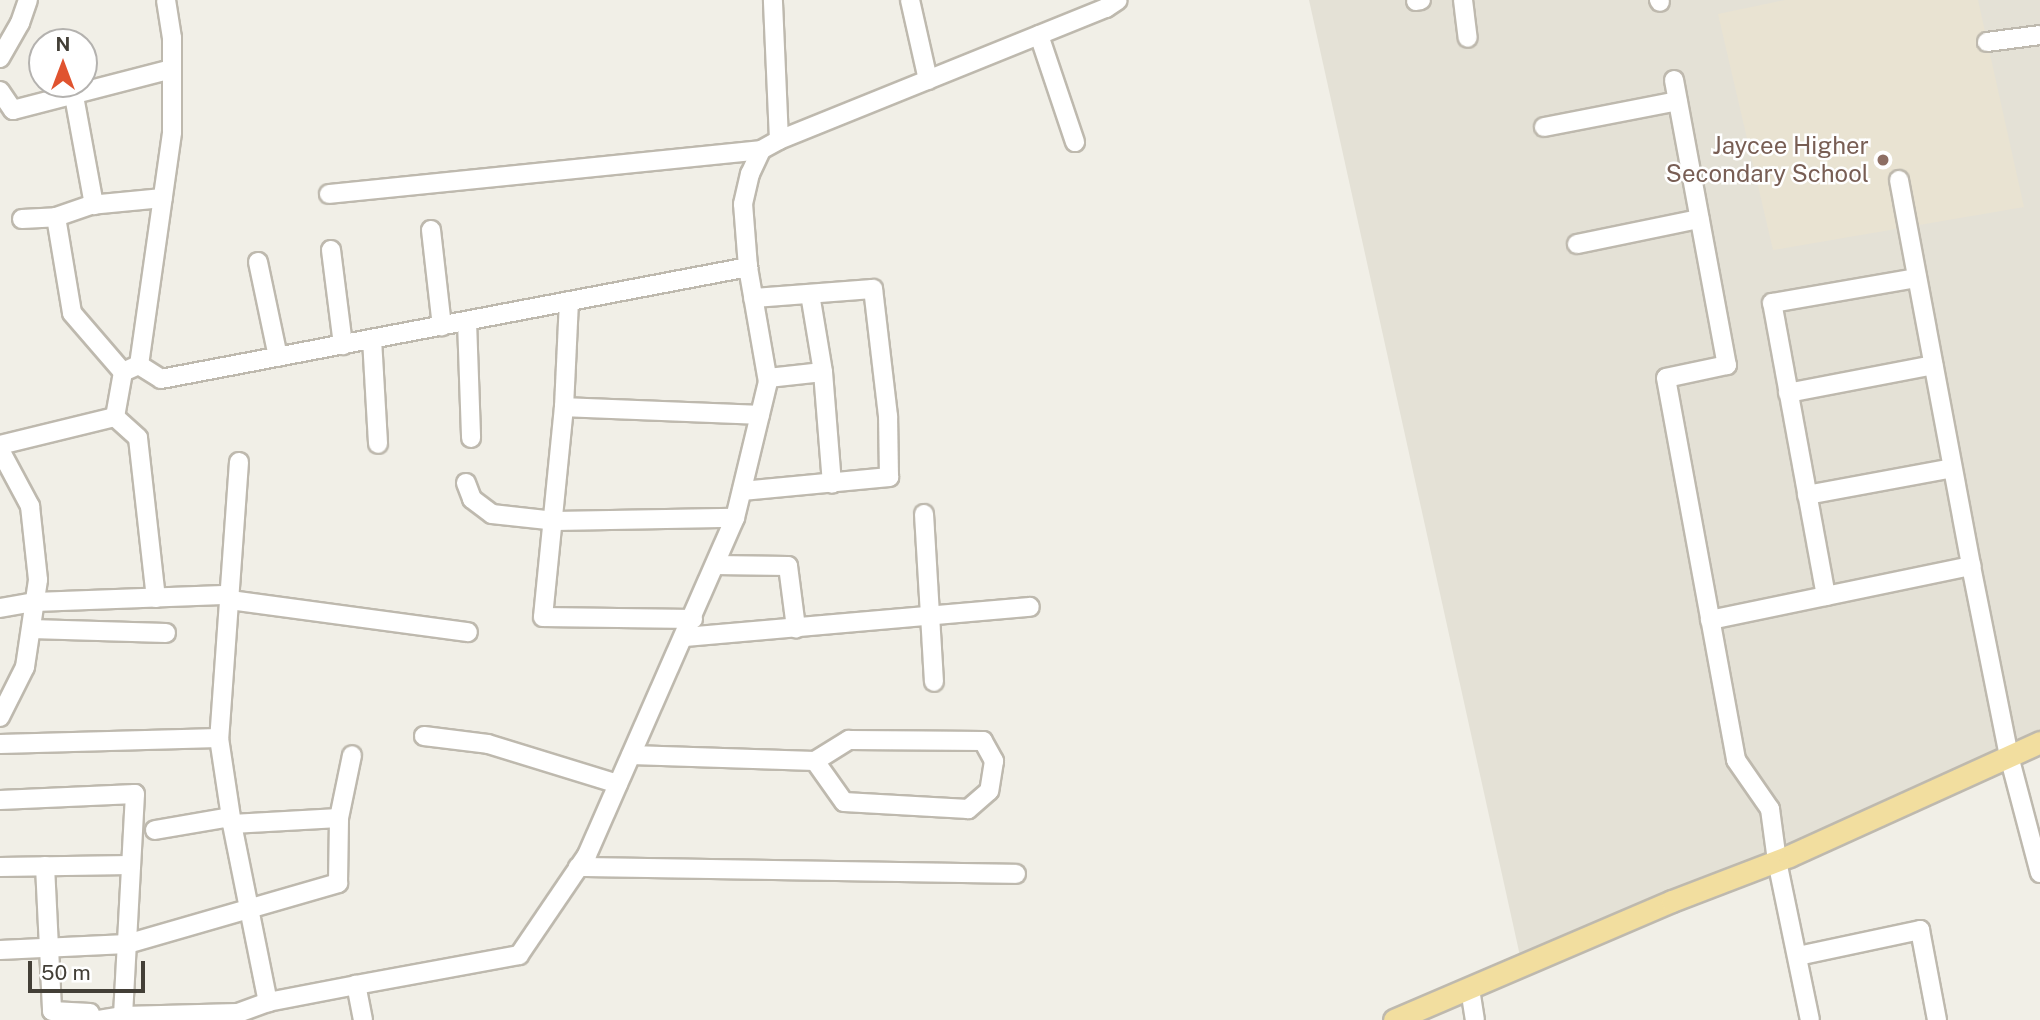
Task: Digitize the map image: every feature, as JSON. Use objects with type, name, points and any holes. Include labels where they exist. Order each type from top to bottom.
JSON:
[{"type":"main road","points":[[1394,1020],[1672,901],[1777,860],[2040,742]]},
{"type":"street","points":[[0,58],[20,23],[28,0]]},
{"type":"street","points":[[115,417],[131,368],[163,198],[172,132],[172,38],[166,0]]},
{"type":"street","points":[[773,0],[779,140]]},
{"type":"street","points":[[910,0],[928,80]]},
{"type":"street","points":[[329,194],[761,150],[779,140],[1106,8],[1118,0]]},
{"type":"street","points":[[1463,0],[1468,38]]},
{"type":"street","points":[[1039,35],[1076,142]]},
{"type":"street","points":[[1987,42],[2040,35]]},
{"type":"street","points":[[98,89],[172,69]]},
{"type":"street","points":[[1674,80],[1727,366],[1666,378],[1736,760],[1770,809],[1777,860],[1810,1020]]},
{"type":"street","points":[[0,92],[13,110],[65,98]]},
{"type":"street","points":[[74,98],[94,205]]},
{"type":"street","points":[[1544,127],[1678,101]]},
{"type":"street","points":[[45,866],[52,1011],[94,1017],[238,1013],[268,1002],[519,954],[587,855],[735,518],[768,378],[748,267],[743,204],[750,174],[761,150]]},
{"type":"street","points":[[1899,180],[2009,756],[2040,873]]},
{"type":"street","points":[[22,219],[57,217],[94,205],[163,198]]},
{"type":"street","points":[[57,217],[72,313],[131,368],[161,379],[748,267]]},
{"type":"street","points":[[1577,244],[1699,219]]},
{"type":"street","points":[[431,229],[442,326]]},
{"type":"street","points":[[331,250],[343,345]]},
{"type":"street","points":[[258,262],[278,357]]},
{"type":"street","points":[[1826,596],[1772,303],[1917,278]]},
{"type":"street","points":[[742,491],[890,477],[888,416],[873,289],[753,298]]},
{"type":"street","points":[[810,294],[823,372],[832,484]]},
{"type":"street","points":[[569,301],[555,521],[543,617],[692,619]]},
{"type":"street","points":[[467,321],[471,438]]},
{"type":"street","points":[[372,339],[377,444]]},
{"type":"street","points":[[1788,393],[1933,365]]},
{"type":"street","points":[[768,378],[823,372]]},
{"type":"street","points":[[564,407],[760,415]]},
{"type":"street","points":[[0,445],[115,417]]},
{"type":"street","points":[[115,417],[138,438],[156,598]]},
{"type":"street","points":[[0,450],[30,506],[38,580],[25,667],[0,717]]},
{"type":"street","points":[[239,462],[219,738],[231,821],[268,1002]]},
{"type":"street","points":[[1807,495],[1952,468]]},
{"type":"street","points":[[466,483],[472,499],[492,514],[555,521],[735,518]]},
{"type":"street","points":[[924,514],[934,681]]},
{"type":"street","points":[[715,565],[788,566],[796,628]]},
{"type":"street","points":[[1710,620],[1971,566]]},
{"type":"street","points":[[0,608],[35,602],[230,598],[468,632]]},
{"type":"street","points":[[685,637],[1030,607]]},
{"type":"street","points":[[31,629],[166,633]]},
{"type":"street","points":[[0,678],[20,675]]},
{"type":"street","points":[[424,736],[488,744],[618,783]]},
{"type":"street","points":[[0,744],[219,738]]},
{"type":"street","points":[[631,755],[815,761],[849,740],[983,741],[994,761],[989,792],[968,809],[844,802],[815,761]]},
{"type":"street","points":[[0,950],[127,944],[338,883],[339,818],[352,755]]},
{"type":"street","points":[[0,800],[135,794],[123,1016]]},
{"type":"street","points":[[155,830],[231,821],[339,818]]},
{"type":"street","points":[[0,867],[131,865]]},
{"type":"street","points":[[578,867],[1016,874]]},
{"type":"street","points":[[1798,956],[1920,930],[1937,1020]]},
{"type":"street","points":[[356,985],[363,1020]]},
{"type":"street","points":[[1470,989],[1475,1020]]},
{"type":"shaded area","points":[[1309,0],[2040,0],[2040,739],[1522,965]]},
{"type":"shaded area","name":"Jaycee Higher Secondary School","points":[[1785,0],[1978,0],[2024,207],[1773,250],[1718,14]]},
{"type":"place","name":"Jaycee Higher Secondary School","points":[[1883,160]]}]
